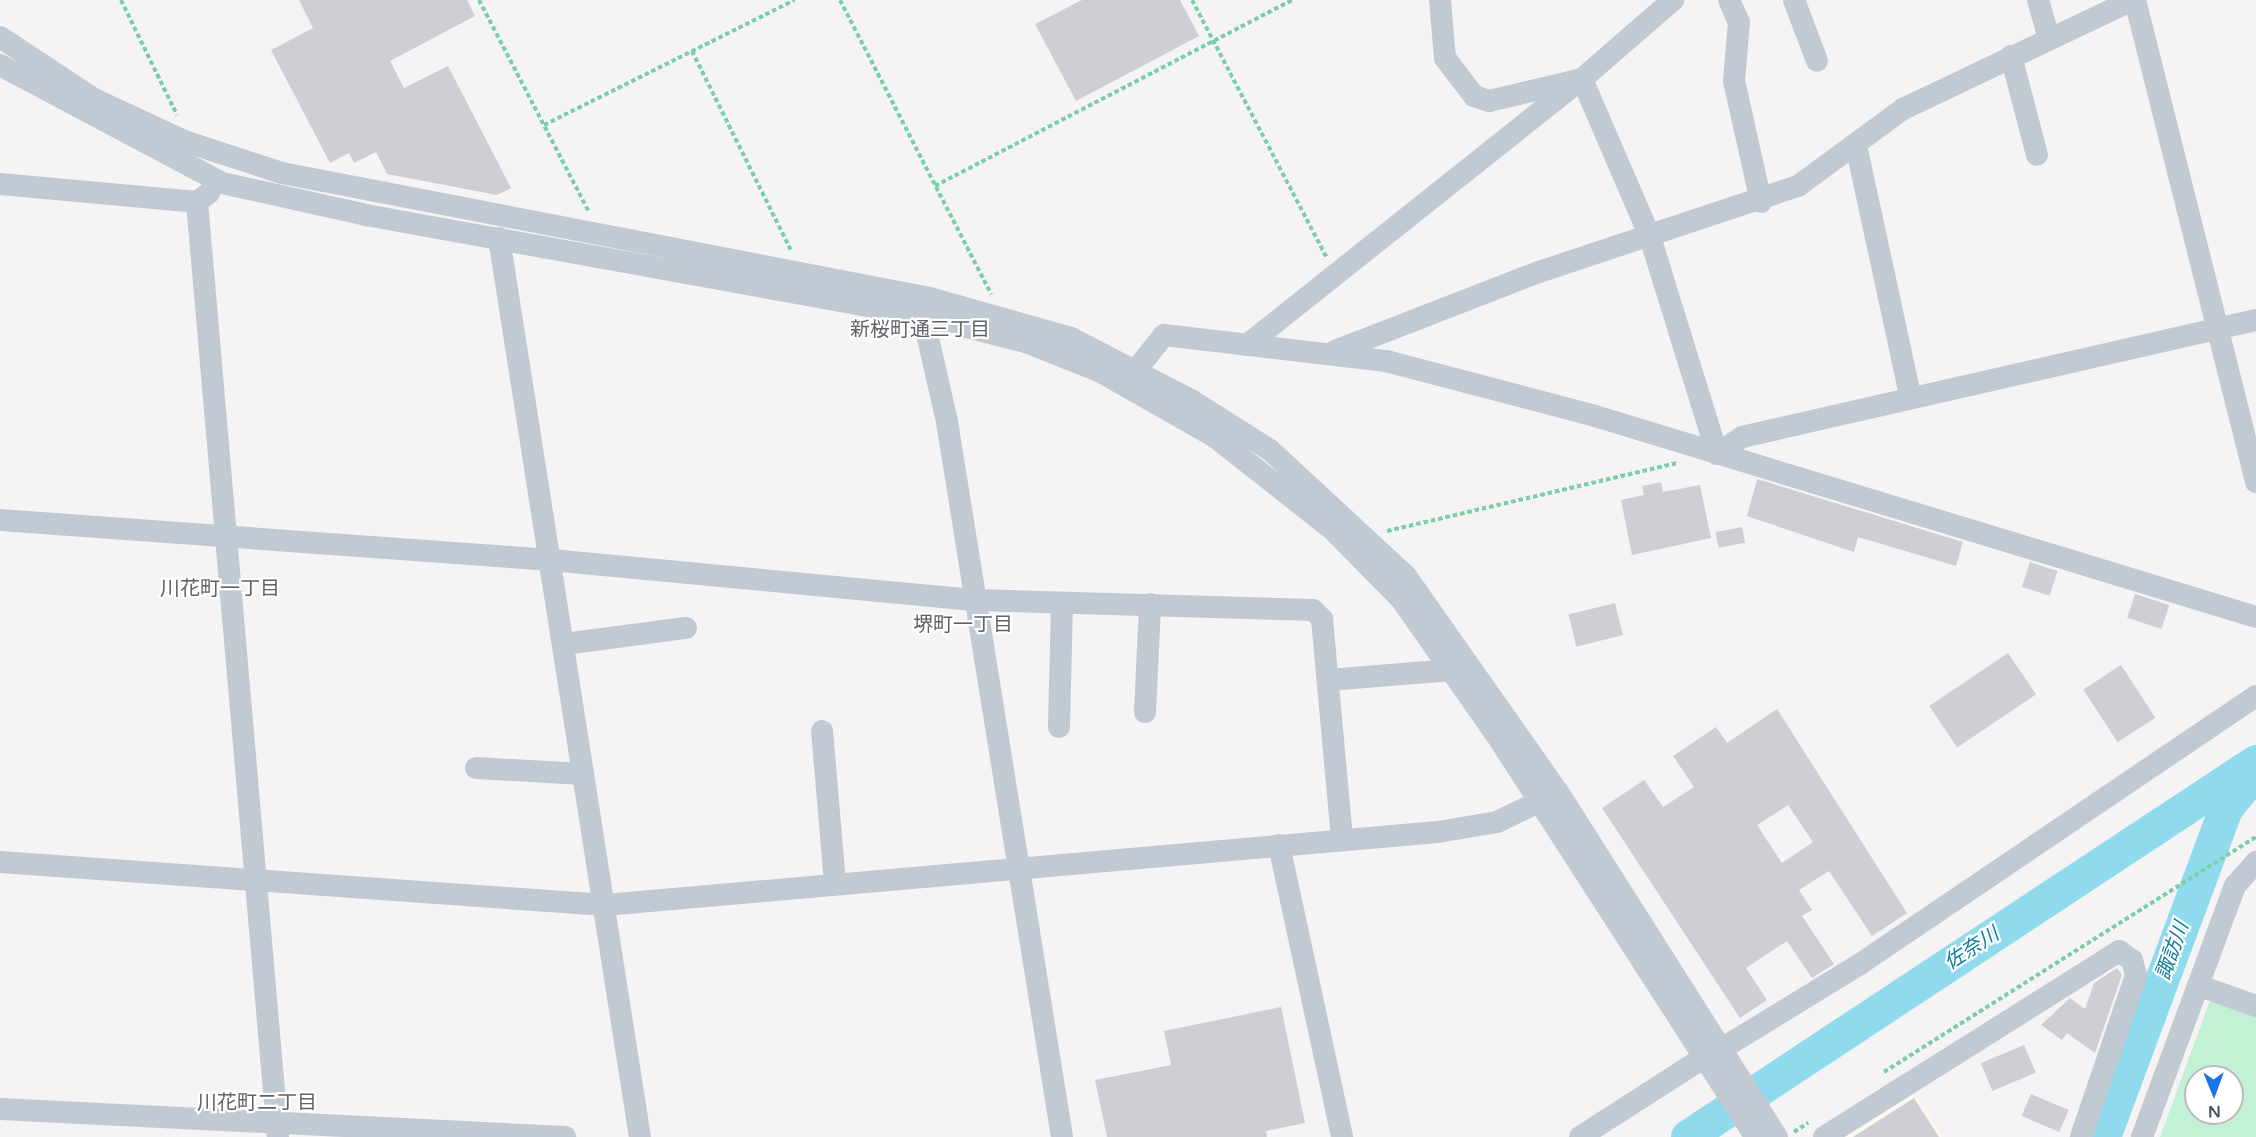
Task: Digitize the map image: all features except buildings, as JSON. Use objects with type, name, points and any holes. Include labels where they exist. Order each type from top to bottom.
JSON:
[{"type":"street","points":[[1440,0],[1445,58],[1474,96],[1489,101],[1582,79]]},
{"type":"street","points":[[1247,345],[1334,272],[1582,79],[1672,0]]},
{"type":"street","points":[[1730,0],[1739,22],[1734,81],[1761,202]]},
{"type":"street","points":[[1794,0],[1817,61]]},
{"type":"street","points":[[2038,0],[2049,38]]},
{"type":"street","points":[[1334,352],[1539,272],[1761,202],[1798,186],[1903,109],[2049,38],[2134,0],[2220,328],[2256,482]]},
{"type":"street","points":[[0,37],[94,99],[184,141],[282,173],[801,272],[1003,316],[1071,338],[1136,370],[1270,450],[1367,536],[1444,623],[1549,798],[1717,1059],[1756,1137]]},
{"type":"street","points":[[2011,56],[2037,155]]},
{"type":"street","points":[[0,65],[222,183],[500,238],[923,316],[1026,342],[1099,371],[1215,437],[1333,530],[1401,599],[1549,798]]},
{"type":"street","points":[[1582,79],[1650,237],[1717,454]]},
{"type":"street","points":[[1856,145],[1910,395]]},
{"type":"street","points":[[0,184],[197,202],[222,183]]},
{"type":"street","points":[[197,202],[253,882],[277,1130]]},
{"type":"street","points":[[500,238],[640,1137]]},
{"type":"street","points":[[923,316],[947,422],[1061,1137]]},
{"type":"street","points":[[1717,454],[1742,437],[1910,395],[2256,320]]},
{"type":"street","points":[[1136,370],[1164,335],[1334,352],[1503,390],[2256,617]]},
{"type":"street","points":[[0,520],[225,534],[551,560],[976,600],[1312,610],[1323,619],[1342,839]]},
{"type":"street","points":[[1059,727],[1062,604]]},
{"type":"street","points":[[1145,712],[1150,604]]},
{"type":"street","points":[[564,644],[686,628]]},
{"type":"street","points":[[1328,680],[1452,670]]},
{"type":"street","points":[[1580,1137],[1717,1059],[2256,696]]},
{"type":"street","points":[[822,731],[835,884]]},
{"type":"street","points":[[476,768],[583,774]]},
{"type":"street","points":[[0,862],[253,882],[605,905],[1279,845],[1497,822],[1549,798]]},
{"type":"street","points":[[1279,845],[1342,1137]]},
{"type":"street","points":[[2142,1137],[2200,986],[2235,886],[2256,862]]},
{"type":"street","points":[[1818,1128],[2119,951],[2132,960],[2136,975],[2081,1137]]},
{"type":"street","points":[[2200,986],[2256,1006]]},
{"type":"street","points":[[1717,1059],[1785,1135]]},
{"type":"street","points":[[0,1109],[277,1130],[565,1137]]},
{"type":"path","points":[[121,0],[180,121],[184,141]]},
{"type":"path","points":[[479,0],[601,234]]},
{"type":"path","points":[[544,125],[795,0]]},
{"type":"path","points":[[840,0],[1003,316]]},
{"type":"path","points":[[1192,0],[1334,272]]},
{"type":"path","points":[[935,186],[1292,0]]},
{"type":"path","points":[[692,51],[801,272]]},
{"type":"path","points":[[1367,536],[1682,463]]},
{"type":"path","points":[[1882,1074],[2232,851]]},
{"type":"path","points":[[1785,1135],[1818,1128]]},
{"type":"shaded area","points":[[1912,1091],[1943,1137],[1840,1137]]},
{"type":"green space","points":[[2215,999],[2256,1014],[2256,1137],[2160,1137],[2184,1071],[2184,1125],[2244,1125],[2244,1065],[2186,1065],[2209,1003]]},
{"type":"waterway","name":"佐奈川","points":[[1688,1137],[2256,762]]},
{"type":"waterway","name":"諏訪川","points":[[2104,1137],[2226,809],[2255,773]]},
{"type":"district","name":"新桜町通三丁目","points":[[920,330]]},
{"type":"district","name":"川花町一丁目","points":[[220,589]]},
{"type":"district","name":"堺町一丁目","points":[[963,625]]},
{"type":"district","name":"川花町二丁目","points":[[257,1103]]}]
